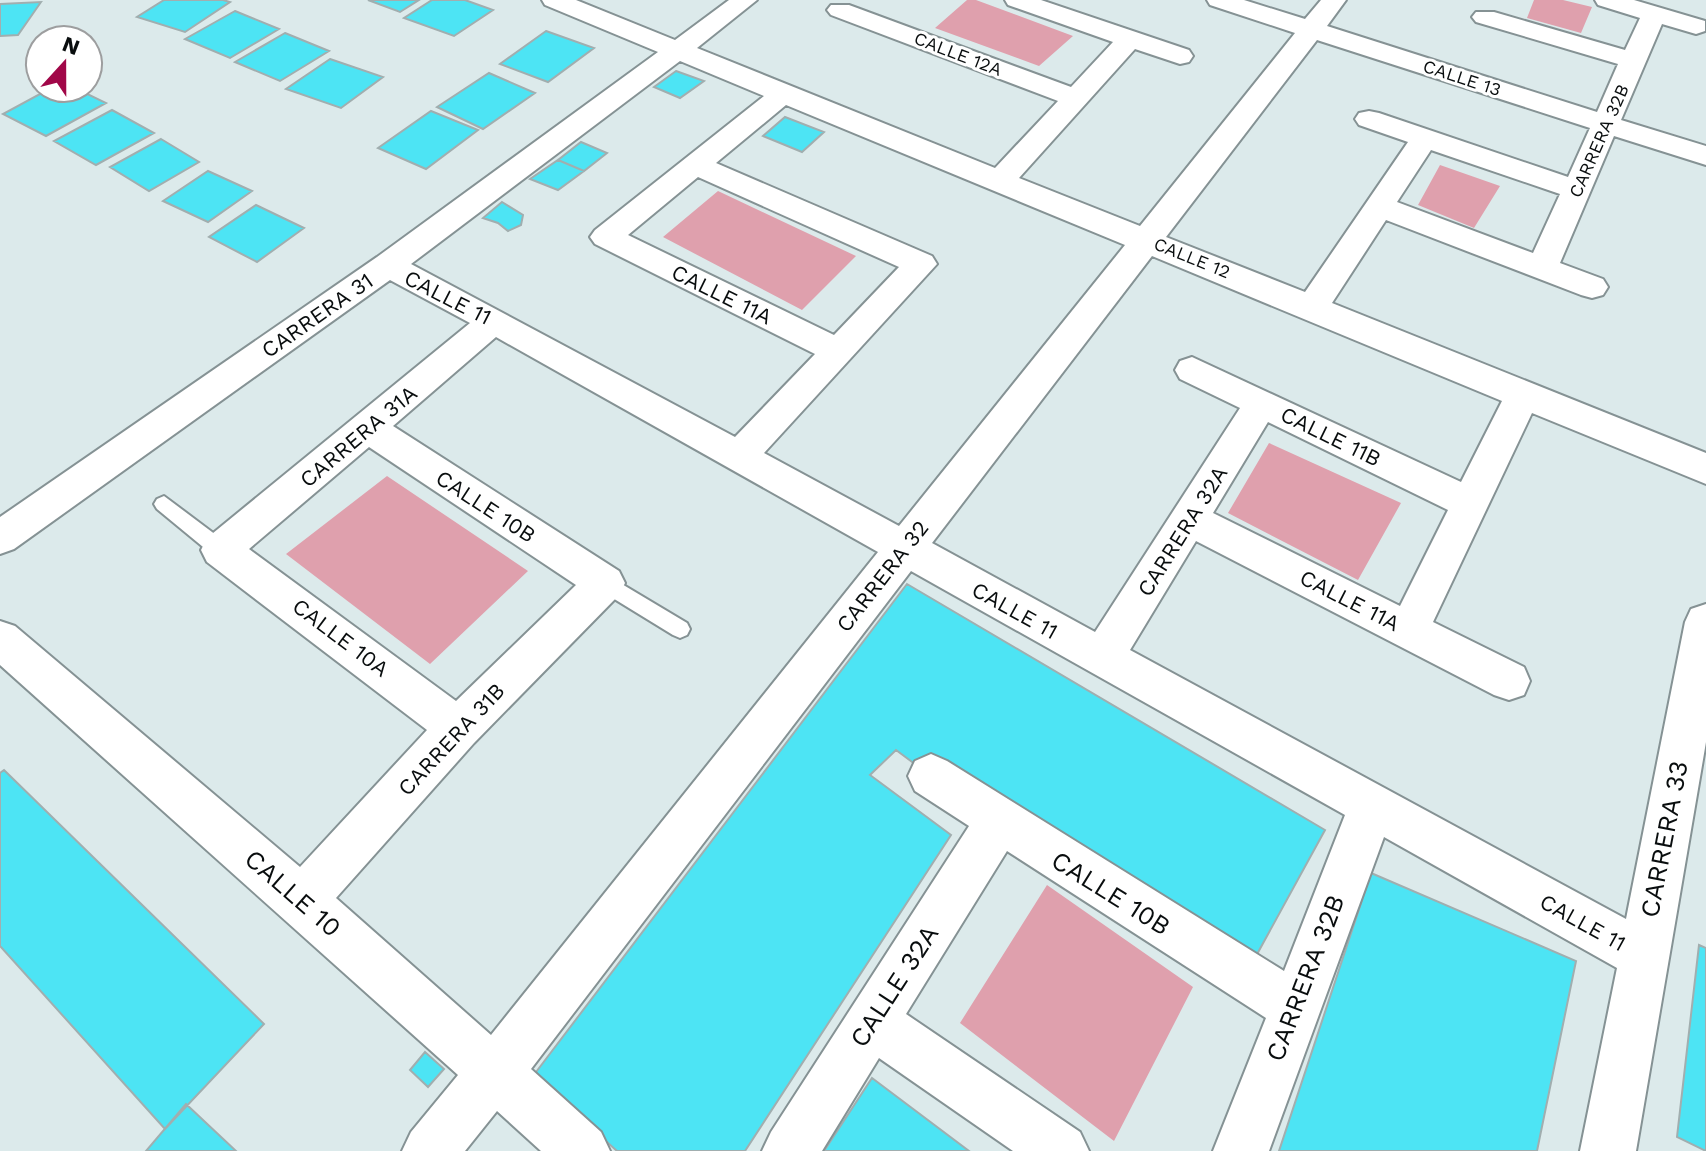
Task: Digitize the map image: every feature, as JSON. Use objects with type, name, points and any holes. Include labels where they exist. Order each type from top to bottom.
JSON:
[{"type":"street","name":"CALLE 12","points":[[554,0],[1706,469]]},
{"type":"street","name":"CARRERA 31","points":[[0,538],[388,265],[745,0]]},
{"type":"street","points":[[1017,0],[1180,56]]},
{"type":"street","name":"CALLE 13","points":[[1219,0],[1475,37],[1606,124],[1706,156]]},
{"type":"street","points":[[1607,0],[1696,26]]},
{"type":"street","name":"CALLE 12A","points":[[840,10],[886,15],[1076,98]]},
{"type":"street","name":"CARRERA 32B","points":[[1542,268],[1654,14]]},
{"type":"street","name":"CARRERA 32","points":[[430,1151],[496,1071],[1322,15]]},
{"type":"street","points":[[1475,37],[1635,61]]},
{"type":"street","points":[[1001,180],[1130,39]]},
{"type":"street","points":[[739,456],[921,264],[695,165],[784,93]]},
{"type":"street","points":[[1369,119],[1577,190]]},
{"type":"street","points":[[1312,307],[1425,138]]},
{"type":"street","name":"CALLE 11A","points":[[695,165],[606,237],[838,351]]},
{"type":"street","points":[[1378,206],[1592,287]]},
{"type":"street","name":"CALLE 11","points":[[388,265],[1642,955]]},
{"type":"street","name":"CARRERA 31A","points":[[221,550],[494,321]]},
{"type":"street","name":"CALLE 11B","points":[[1192,370],[1469,503]]},
{"type":"street","points":[[1409,630],[1523,394]]},
{"type":"street","name":"CARRERA 32A","points":[[1102,658],[1262,403]]},
{"type":"street","name":"CALLE 10B","points":[[368,428],[605,583]]},
{"type":"street","name":"CALLE 11A","points":[[1190,520],[1509,681]]},
{"type":"street","name":"CALLE 10A","points":[[221,550],[458,728]]},
{"type":"street","name":"CARRERA 31B","points":[[302,900],[458,728],[605,583]]},
{"type":"street","name":"CARRERA 33","points":[[1608,1151],[1706,622]]},
{"type":"street","name":"CALLE 10","points":[[0,639],[302,900],[582,1151]]},
{"type":"street","name":"CALLE 10B","points":[[931,776],[1293,1006]]},
{"type":"street","name":"CARRERA 32B","points":[[1241,1151],[1293,1006],[1372,806]]},
{"type":"street","name":"CALLE 32A","points":[[790,1151],[999,822]]},
{"type":"street","points":[[871,1021],[1061,1151]]},
{"type":"lane","points":[[164,504],[221,550]]},
{"type":"lane","points":[[605,583],[680,629]]},
{"type":"shaded area","points":[[967,0],[976,0],[1073,36],[1039,66],[935,28]]},
{"type":"shaded area","points":[[1534,0],[1563,0],[1592,7],[1581,33],[1527,18]]},
{"type":"shaded area","points":[[1440,165],[1500,186],[1474,228],[1418,205]]},
{"type":"shaded area","points":[[718,191],[856,256],[802,310],[663,237]]},
{"type":"shaded area","points":[[1269,443],[1401,503],[1358,580],[1228,513]]},
{"type":"shaded area","points":[[387,476],[528,571],[430,664],[286,554]]},
{"type":"shaded area","points":[[1047,885],[1193,987],[1114,1141],[960,1023]]},
{"type":"building","points":[[164,0],[230,2],[185,32],[137,17]]},
{"type":"building","points":[[368,0],[419,0],[400,12]]},
{"type":"building","points":[[432,0],[465,0],[493,10],[454,36],[404,18]]},
{"type":"building","points":[[41,2],[18,35],[0,36],[0,4]]},
{"type":"building","points":[[235,11],[279,29],[230,58],[185,39]]},
{"type":"building","points":[[546,31],[594,48],[548,82],[500,64]]},
{"type":"building","points":[[285,33],[329,51],[280,81],[235,62]]},
{"type":"building","points":[[330,59],[383,77],[341,108],[286,89]]},
{"type":"building","points":[[676,71],[704,81],[680,98],[654,87]]},
{"type":"building","points":[[489,73],[535,93],[483,129],[437,107]]},
{"type":"building","points":[[24,103],[106,103],[46,136],[3,114]]},
{"type":"building","points":[[112,110],[154,133],[96,165],[54,141]]},
{"type":"building","points":[[431,111],[478,130],[426,169],[378,148]]},
{"type":"building","points":[[785,117],[824,132],[802,152],[763,136]]},
{"type":"building","points":[[161,139],[199,162],[149,191],[110,167]]},
{"type":"building","points":[[581,142],[607,153],[584,171],[558,160]]},
{"type":"building","points":[[558,160],[584,171],[558,190],[530,179]]},
{"type":"building","points":[[208,171],[252,191],[208,222],[163,201]]},
{"type":"building","points":[[502,202],[523,215],[521,225],[508,231],[498,223],[483,218]]},
{"type":"building","points":[[256,205],[304,228],[257,262],[209,237]]},
{"type":"building","points":[[907,584],[1325,830],[1250,967],[931,776],[896,750],[870,775],[951,835],[745,1151],[617,1151],[533,1076]]},
{"type":"building","points":[[4,770],[264,1024],[165,1129],[0,946],[0,773]]},
{"type":"building","points":[[1371,873],[1576,961],[1537,1151],[1279,1151]]},
{"type":"building","points":[[1699,945],[1706,948],[1706,1151],[1677,1137]]},
{"type":"building","points":[[425,1052],[444,1069],[428,1087],[410,1070]]},
{"type":"building","points":[[872,1078],[969,1151],[824,1151]]},
{"type":"building","points":[[186,1104],[236,1151],[146,1151]]}]
